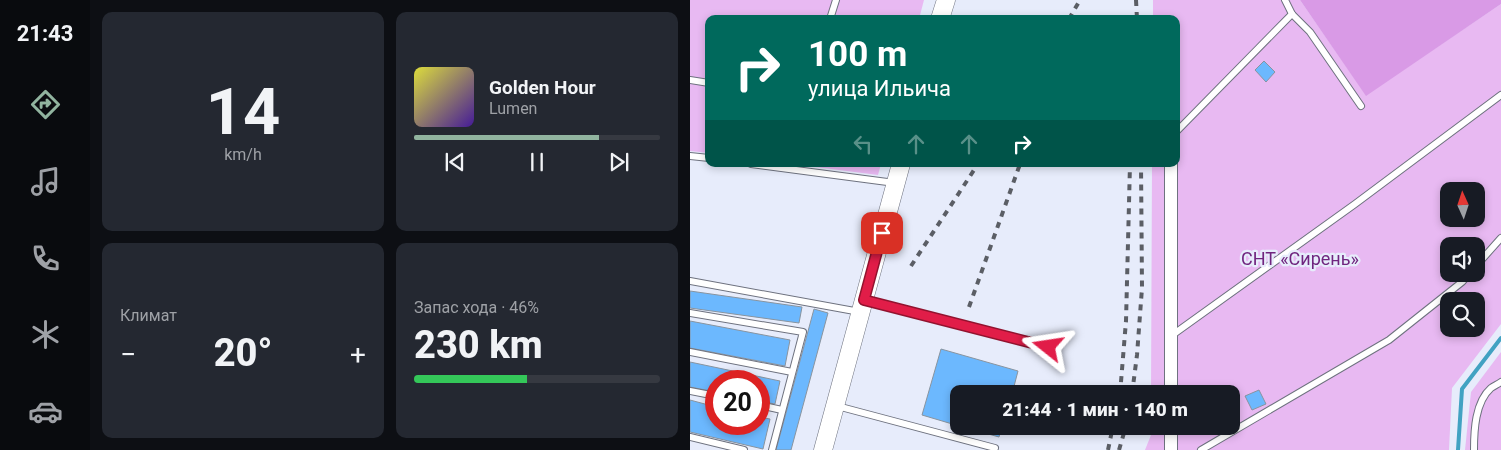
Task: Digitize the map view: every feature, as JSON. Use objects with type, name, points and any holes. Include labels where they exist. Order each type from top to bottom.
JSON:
[{"type":"main road","points":[[941,15],[946,0]]},
{"type":"main road","points":[[823,450],[900,167]]},
{"type":"street","points":[[1171,167],[1171,385]]},
{"type":"street","points":[[1170,450],[1171,435]]},
{"type":"lane","points":[[831,15],[836,0]]},
{"type":"lane","points":[[1285,0],[1292,14],[1310,32],[1361,106]]},
{"type":"lane","points":[[1180,128],[1292,14]]},
{"type":"lane","points":[[690,80],[705,82]]},
{"type":"lane","points":[[1171,336],[1355,204],[1501,95]]},
{"type":"lane","points":[[690,156],[705,158]]},
{"type":"lane","points":[[774,167],[896,183]]},
{"type":"lane","points":[[1485,256],[1501,238]]},
{"type":"lane","points":[[690,281],[862,306],[1048,347]]},
{"type":"lane","points":[[1202,450],[1389,340],[1462,282]]},
{"type":"lane","points":[[690,313],[803,332],[772,450]]},
{"type":"lane","points":[[690,352],[792,372]]},
{"type":"lane","points":[[1474,450],[1474,433],[1481,403],[1490,389],[1501,382]]},
{"type":"lane","points":[[690,391],[705,394]]},
{"type":"lane","points":[[836,405],[995,448]]},
{"type":"lane","points":[[770,407],[782,410]]},
{"type":"lane","points":[[690,437],[744,450]]},
{"type":"green space","points":[[690,0],[924,0],[920,15],[705,15],[705,153],[690,151]]},
{"type":"green space","name":"СНТ «Сирень»","points":[[1153,0],[1300,0],[1366,95],[1501,4],[1501,324],[1452,388],[1449,450],[1145,450],[1151,435],[1240,435],[1240,385],[1151,385],[1152,167],[1180,167],[1180,15],[1153,15]]},
{"type":"green space","points":[[815,167],[880,167],[878,175]]},
{"type":"green space","points":[[1501,352],[1501,450],[1465,450],[1471,392]]},
{"type":"shaded area","points":[[1300,0],[1501,0],[1501,4],[1366,96]]},
{"type":"building","points":[[1264,61],[1275,72],[1266,82],[1255,70]]},
{"type":"building","points":[[690,291],[802,307],[799,323],[690,308]]},
{"type":"building","points":[[814,309],[828,313],[791,450],[776,450]]},
{"type":"building","points":[[690,321],[790,340],[785,366],[690,348]]},
{"type":"building","points":[[941,349],[1018,371],[1014,385],[950,385],[950,423],[922,415]]},
{"type":"building","points":[[690,362],[728,370],[705,370],[705,390],[690,387]]},
{"type":"building","points":[[770,379],[780,381],[775,404],[770,403]]},
{"type":"building","points":[[1259,390],[1266,404],[1252,410],[1245,396]]},
{"type":"building","points":[[690,400],[705,404],[705,435],[766,435],[763,449],[690,432]]},
{"type":"waterway","points":[[1458,450],[1462,389],[1501,338]]},
{"type":"railway","points":[[1071,15],[1080,0]]},
{"type":"railway","points":[[1136,0],[1137,15]]},
{"type":"railway","points":[[911,266],[976,167]]},
{"type":"railway","points":[[969,307],[1019,167]]},
{"type":"railway","points":[[1121,385],[1126,321],[1130,167]]},
{"type":"railway","points":[[1133,385],[1142,288],[1141,167]]},
{"type":"railway","points":[[1108,450],[1111,435]]},
{"type":"railway","points":[[1119,450],[1123,435]]},
{"type":"route","points":[[882,233],[864,300],[1048,347]]}]
